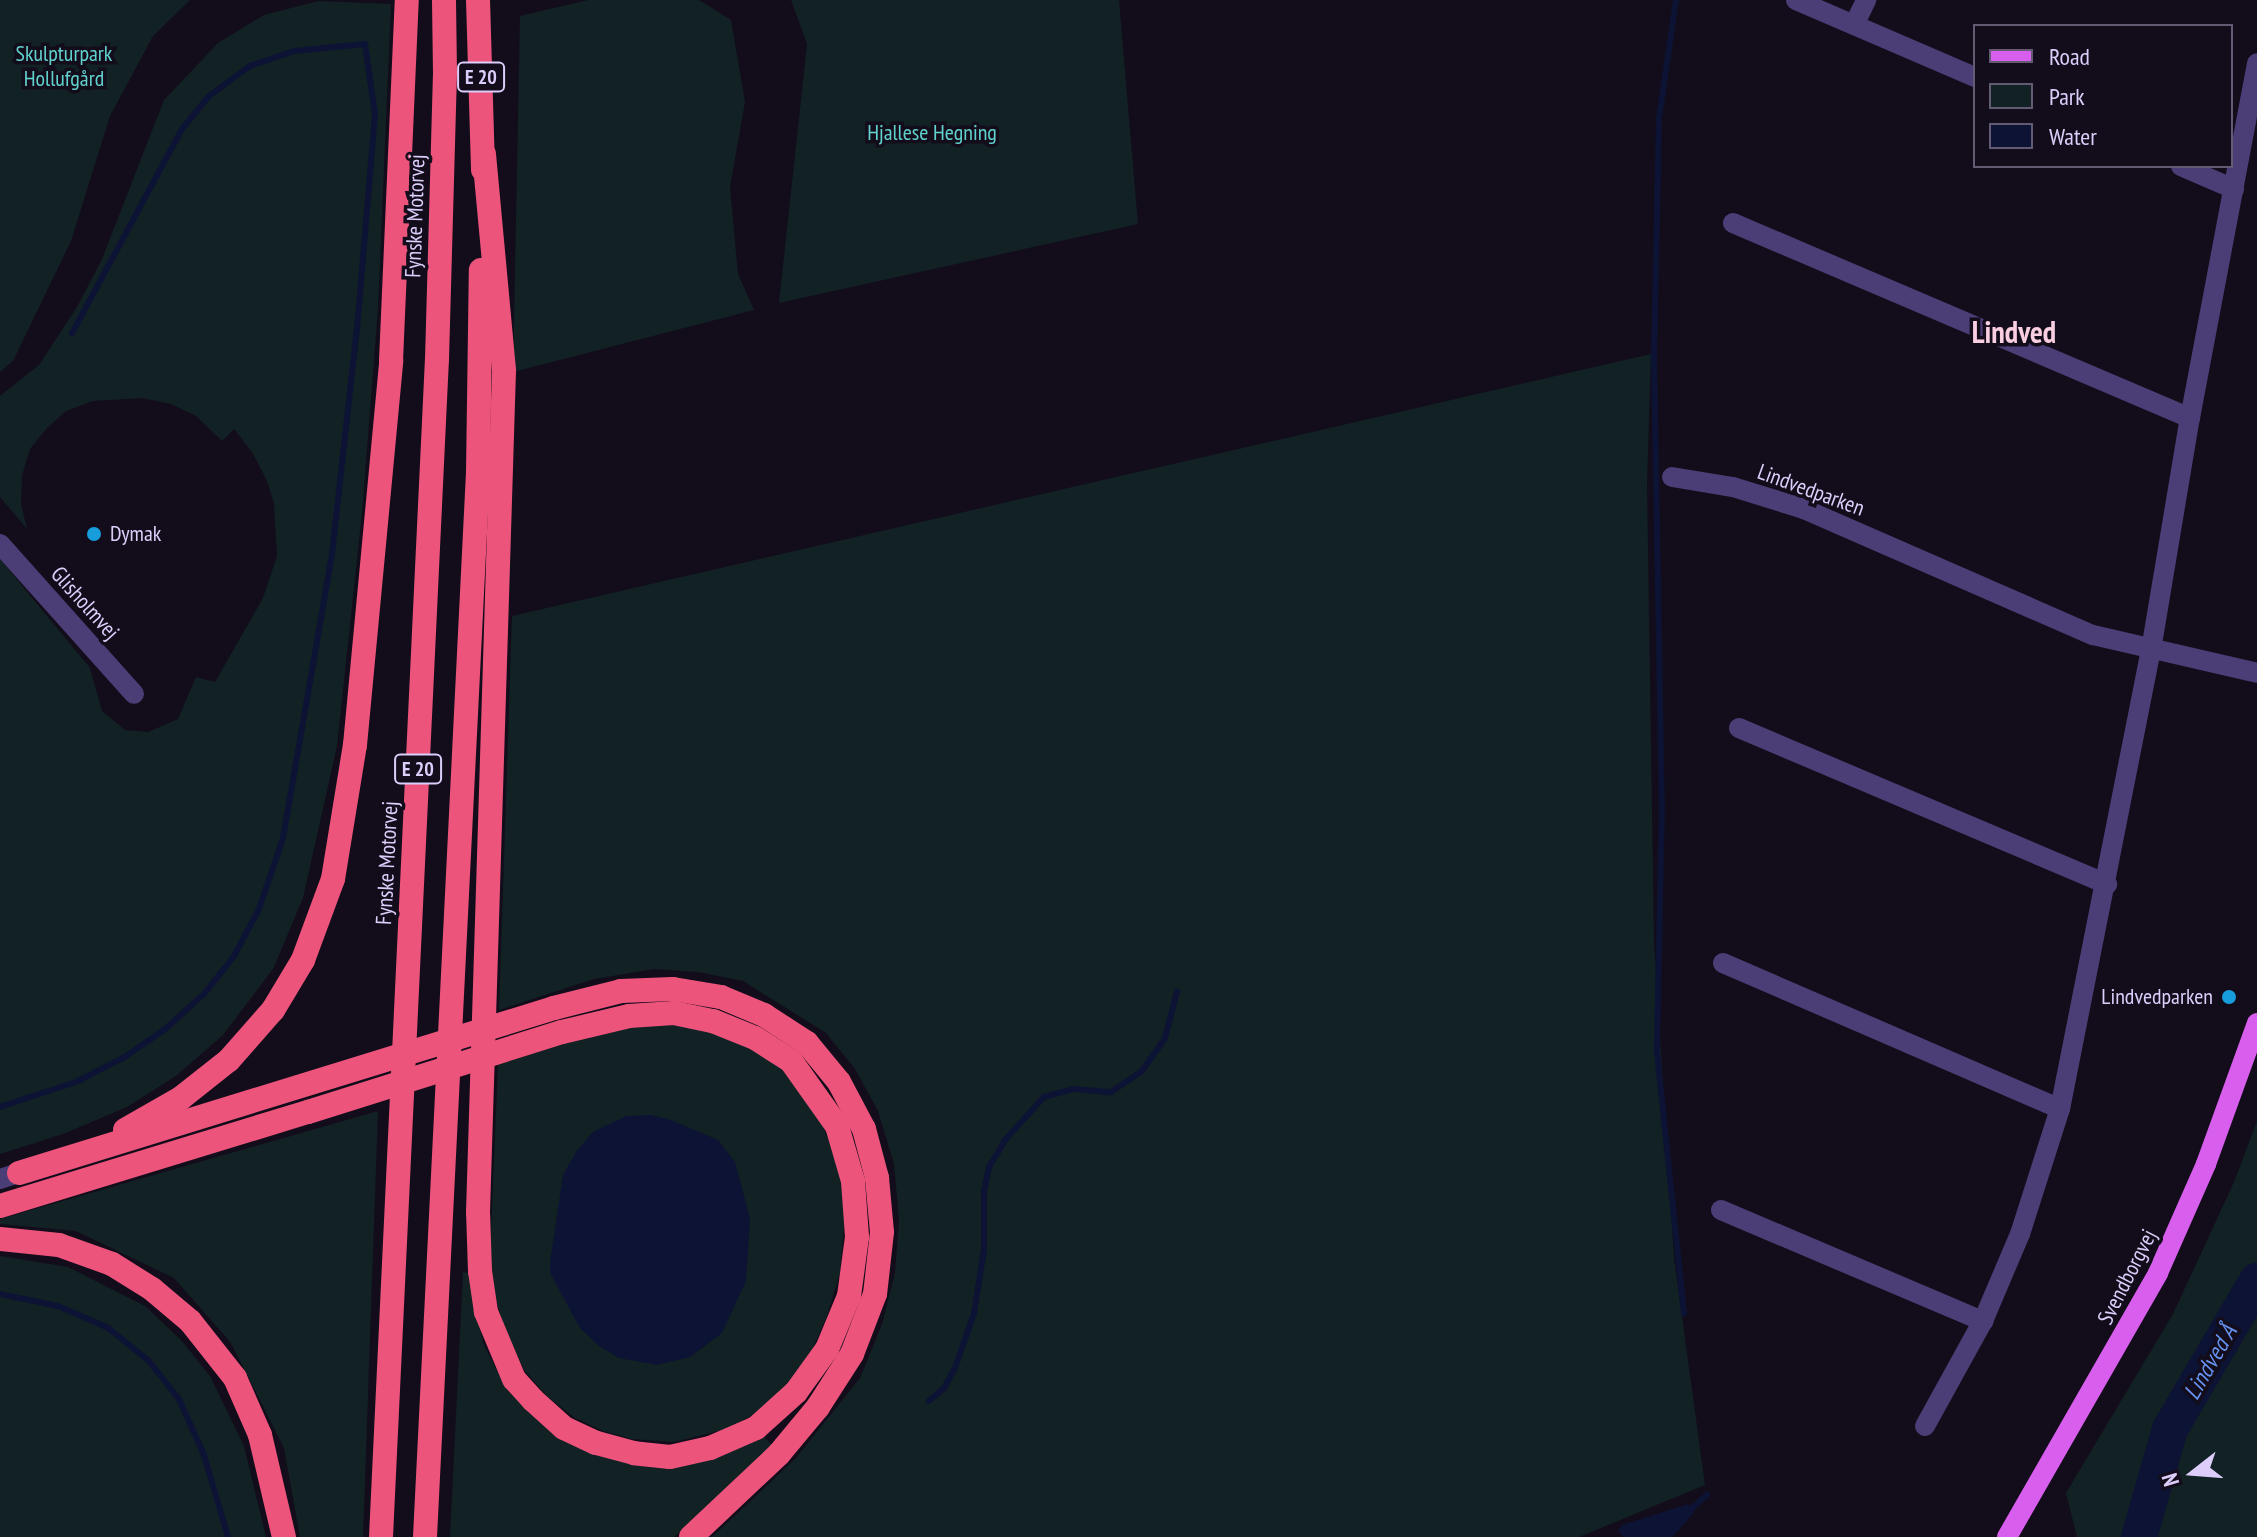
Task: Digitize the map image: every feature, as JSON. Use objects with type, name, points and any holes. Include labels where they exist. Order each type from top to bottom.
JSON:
[{"type":"highway","points":[[9,1176],[121,1132],[181,1098],[229,1060],[273,1010],[303,960],[333,879],[355,745],[391,361],[407,0]]},
{"type":"highway","name":"Fynske Motorvej","points":[[381,1537],[437,375],[444,0]]},
{"type":"highway","name":"E 20","points":[[425,1537],[478,473],[484,154],[478,0]]},
{"type":"highway","points":[[0,1206],[308,1112],[562,1032],[629,1016],[674,1013],[713,1021],[755,1038],[791,1061],[837,1126],[853,1181],[857,1237],[849,1296],[827,1349],[796,1392],[756,1428],[710,1448],[670,1457],[634,1453],[596,1443],[564,1428],[514,1379],[486,1312],[480,1271],[478,1212],[504,370],[484,154]]},
{"type":"highway","points":[[9,1176],[554,1008],[621,991],[673,989],[721,997],[764,1015],[807,1043],[839,1082],[864,1129],[877,1178],[882,1232],[875,1294],[852,1354],[818,1407],[779,1454],[691,1537]]},
{"type":"highway","points":[[0,1239],[59,1245],[112,1264],[152,1289],[190,1321],[235,1378],[260,1435],[284,1537]]},
{"type":"main road","name":"Svendborgvej","points":[[2007,1537],[2158,1273],[2211,1150],[2257,1023]]},
{"type":"street","points":[[1796,0],[1973,76]]},
{"type":"street","points":[[1854,25],[1866,0]]},
{"type":"street","points":[[1925,1426],[1983,1321],[2028,1215],[2060,1109],[2107,884],[2257,63]]},
{"type":"street","points":[[2186,168],[2234,189]]},
{"type":"street","points":[[1733,223],[2190,418]]},
{"type":"street","name":"Lindvedparken","points":[[1672,477],[1733,487],[1804,509],[2093,635],[2257,673]]},
{"type":"street","name":"Glisholmvej","points":[[0,544],[134,694]]},
{"type":"street","points":[[1739,728],[2107,884]]},
{"type":"street","points":[[1723,963],[2060,1109]]},
{"type":"street","points":[[1721,1210],[1983,1321]]},
{"type":"green space","name":"Skulpturpark Hollufgård","points":[[0,0],[190,0],[153,36],[110,116],[71,241],[13,361],[0,372]]},
{"type":"green space","points":[[588,0],[699,0],[731,20],[745,102],[730,187],[738,274],[754,310],[513,372],[520,16]]},
{"type":"green space","name":"Hjallese Hegning","points":[[791,0],[1119,0],[1138,224],[779,303],[807,44]]},
{"type":"green space","points":[[318,1],[391,4],[378,309],[362,513],[337,746],[303,898],[273,969],[223,1035],[176,1076],[127,1107],[63,1134],[0,1154],[0,559],[90,668],[102,711],[125,730],[148,732],[178,719],[196,677],[215,682],[263,598],[277,556],[274,504],[267,481],[252,452],[234,429],[222,441],[196,416],[171,404],[142,398],[93,401],[66,411],[47,428],[30,449],[22,475],[21,504],[27,529],[0,497],[0,396],[39,365],[77,307],[102,259],[164,100],[218,43],[264,15]]},
{"type":"green space","points":[[1651,354],[1647,485],[1654,941],[1674,1258],[1705,1485],[1579,1537],[712,1537],[795,1459],[860,1378],[882,1324],[895,1273],[899,1221],[894,1164],[878,1111],[855,1069],[826,1033],[743,981],[698,972],[654,969],[594,979],[499,1010],[512,616]]},
{"type":"green space","points":[[683,1024],[747,1043],[777,1063],[801,1087],[820,1118],[843,1189],[840,1273],[827,1316],[810,1355],[790,1384],[759,1412],[723,1430],[674,1442],[632,1439],[603,1431],[575,1418],[548,1397],[525,1371],[505,1332],[492,1286],[490,1254],[498,1064],[619,1027]]},
{"type":"green space","points":[[378,1111],[363,1537],[300,1537],[284,1448],[231,1343],[174,1278],[76,1231],[0,1224],[0,1219]]},
{"type":"green space","points":[[2257,1121],[2257,1537],[2077,1537],[2066,1493],[2173,1314],[2234,1182]]},
{"type":"green space","points":[[0,1256],[68,1267],[145,1306],[181,1340],[210,1376],[244,1446],[266,1537],[0,1537]]},
{"type":"green space","points":[[463,1272],[468,1273],[483,1343],[497,1371],[516,1398],[546,1426],[716,1457],[763,1436],[773,1446],[674,1537],[450,1537]]},
{"type":"water","points":[[651,1115],[718,1140],[735,1162],[750,1219],[746,1281],[722,1333],[690,1357],[657,1365],[619,1358],[599,1346],[580,1328],[550,1273],[563,1175],[576,1152],[593,1132],[626,1116]]},
{"type":"water","points":[[1688,1504],[1695,1511],[1673,1537],[1623,1537],[1618,1531],[1622,1525]]},
{"type":"waterway","points":[[1676,0],[1659,118],[1654,358],[1662,805],[1657,1052],[1684,1314]]},
{"type":"waterway","points":[[0,1107],[76,1082],[123,1058],[164,1030],[204,994],[234,956],[259,909],[283,838],[332,554],[357,329],[375,114],[365,44],[294,51],[250,66],[209,96],[182,129],[72,333]]},
{"type":"waterway","points":[[929,1401],[944,1388],[955,1368],[974,1313],[984,1250],[984,1191],[989,1167],[1005,1140],[1044,1097],[1074,1089],[1111,1092],[1142,1071],[1165,1038],[1177,992]]},
{"type":"waterway","name":"Lindved Å","points":[[2139,1537],[2170,1429],[2257,1281]]},
{"type":"waterway","points":[[0,1294],[58,1306],[108,1328],[148,1360],[179,1399],[204,1455],[228,1537]]},
{"type":"waterway","points":[[1692,1508],[1707,1495]]},
{"type":"place","name":"Dymak","points":[[94,534]]},
{"type":"place","name":"Lindvedparken","points":[[2229,997]]},
{"type":"district","name":"Lindved","points":[[2014,332]]}]
